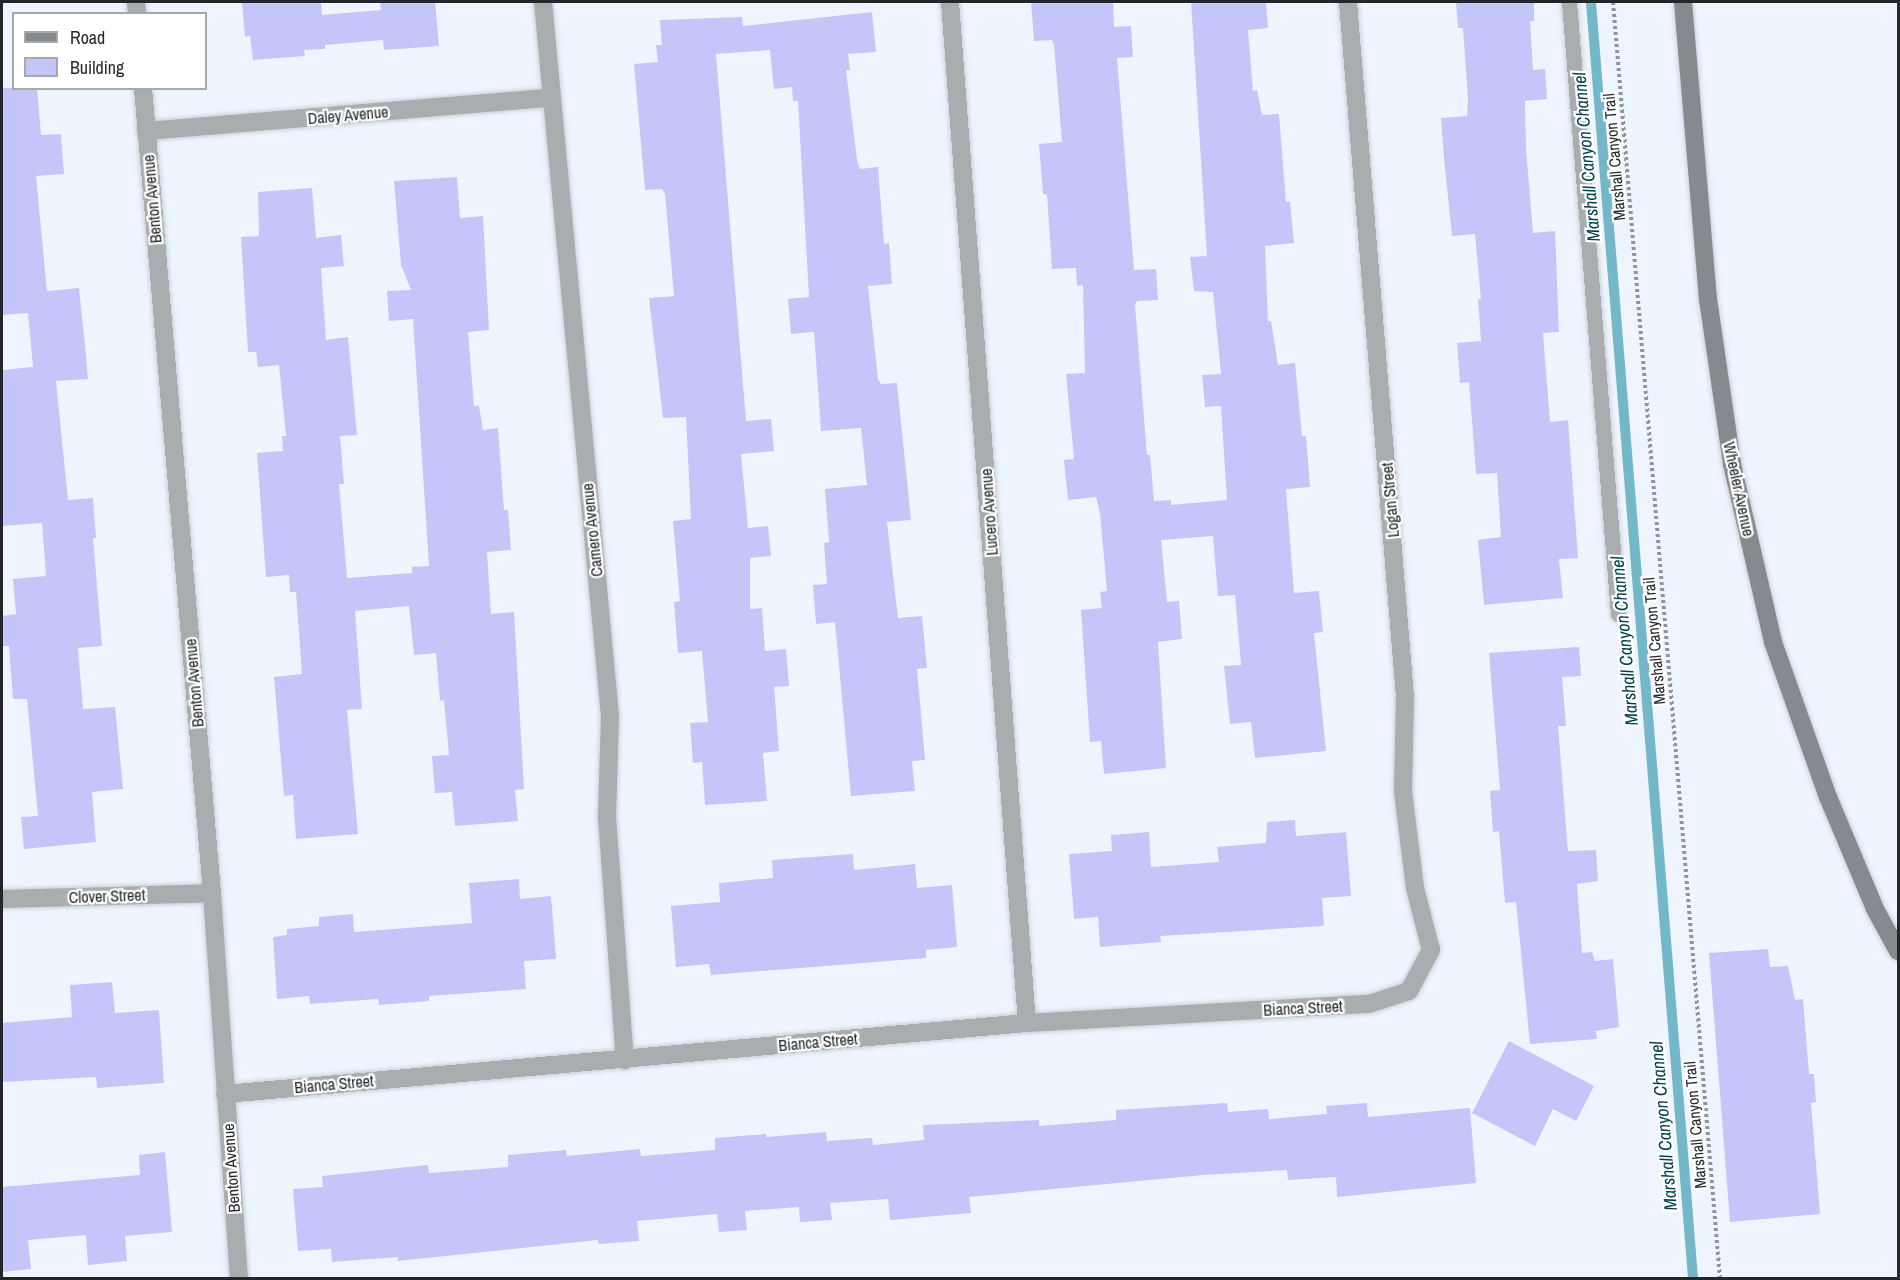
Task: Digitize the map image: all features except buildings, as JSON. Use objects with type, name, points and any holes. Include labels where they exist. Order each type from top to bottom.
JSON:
[{"type":"main road","name":"Wheeler Avenue","points":[[1683,2],[1708,298],[1732,464],[1773,642],[1828,796],[1875,909],[1899,951]]},
{"type":"street","name":"Camero Avenue","points":[[543,2],[550,98],[610,716],[607,817],[625,1060]]},
{"type":"street","name":"Lucero Avenue","points":[[950,2],[1027,1023]]},
{"type":"street","name":"Logan Street","points":[[1348,2],[1405,697],[1403,791],[1415,888],[1431,950],[1409,991]]},
{"type":"street","name":"Benton Avenue","points":[[143,90],[212,893],[239,1278]]},
{"type":"street","name":"Daley Avenue","points":[[146,131],[550,98]]},
{"type":"street","name":"Clover Street","points":[[2,899],[212,893]]},
{"type":"street","name":"Bianca Street","points":[[225,1094],[1027,1023],[1369,1004],[1409,991]]},
{"type":"lane","points":[[1569,2],[1618,614]]},
{"type":"path","name":"Marshall Canyon Trail","points":[[1613,2],[1720,1278]]},
{"type":"waterway","name":"Marshall Canyon Channel","points":[[1591,2],[1693,1278]]}]
